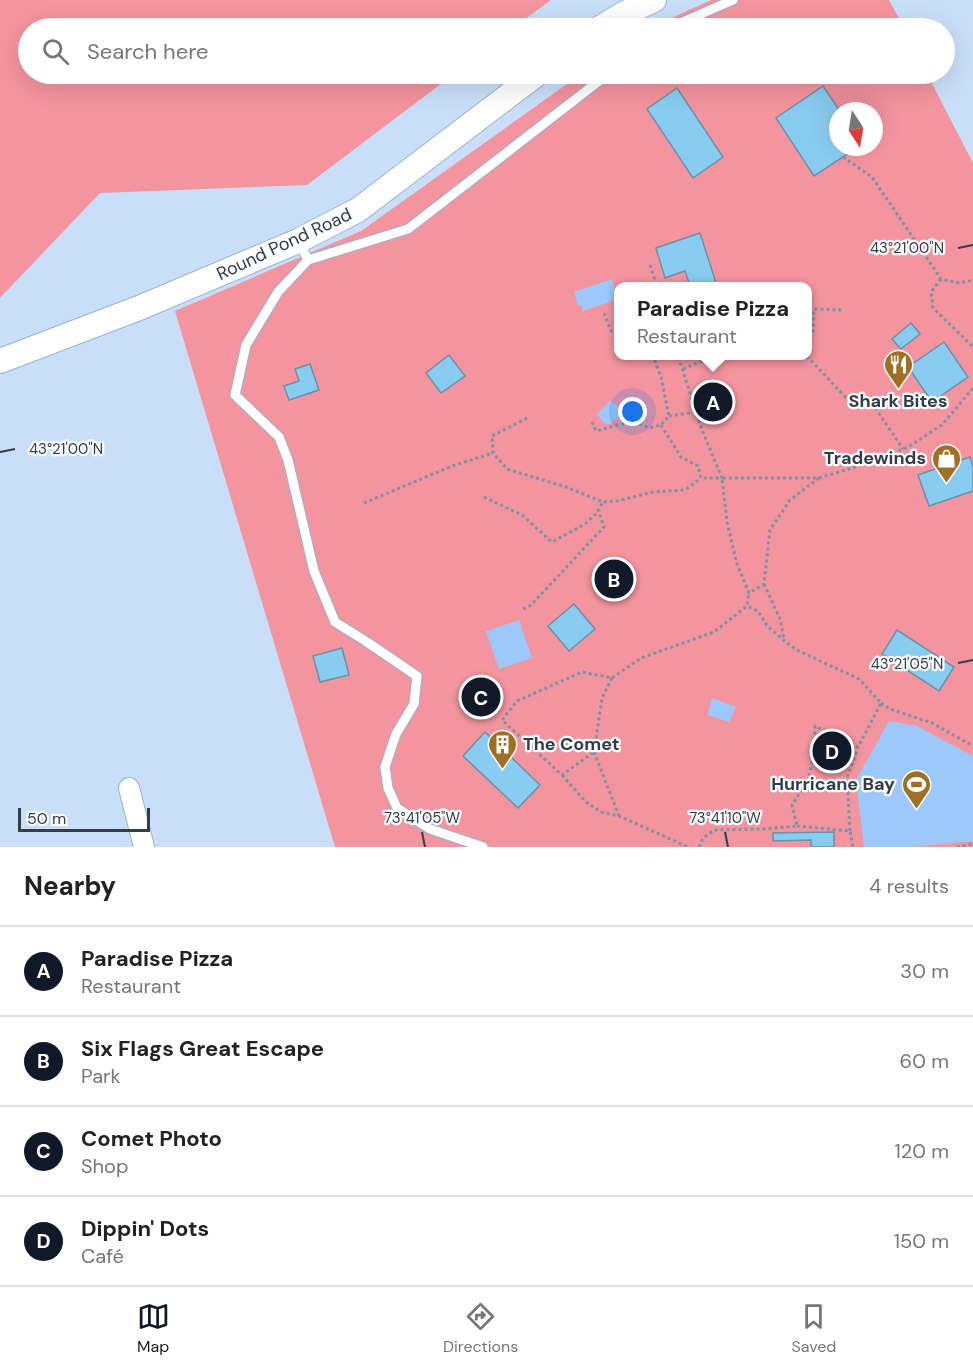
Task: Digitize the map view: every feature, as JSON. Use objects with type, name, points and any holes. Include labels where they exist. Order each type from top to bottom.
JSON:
[{"type":"street","points":[[616,18],[654,0]]},
{"type":"street","name":"Round Pond Road","points":[[0,361],[139,308],[303,250],[524,84]]},
{"type":"street","points":[[129,788],[144,847]]},
{"type":"lane","points":[[692,18],[733,0]]},
{"type":"lane","points":[[483,847],[430,829],[398,808],[388,788],[385,767],[396,734],[414,704],[417,676],[335,622],[314,571],[288,460],[279,437],[235,395],[246,345],[303,250],[408,229],[596,84]]},
{"type":"path","points":[[843,157],[872,177],[941,279],[960,283],[973,280]]},
{"type":"path","points":[[650,265],[656,282]]},
{"type":"path","points":[[941,279],[931,292],[933,308],[973,347]]},
{"type":"path","points":[[812,334],[814,309],[842,310]]},
{"type":"path","points":[[604,313],[611,331],[614,330]]},
{"type":"path","points":[[654,360],[661,377],[669,416]]},
{"type":"path","points":[[618,816],[594,752],[602,698],[612,678],[641,657],[714,632],[747,606],[749,593],[737,564],[727,522],[722,478],[702,430],[680,360]]},
{"type":"path","points":[[683,369],[704,360]]},
{"type":"path","points":[[811,360],[847,399],[872,403],[903,449]]},
{"type":"path","points":[[526,418],[492,436],[493,453],[507,469],[566,487],[603,502],[653,492],[685,490],[702,478],[819,478],[903,449],[942,425],[973,388]]},
{"type":"path","points":[[592,422],[596,431],[621,424],[640,424],[650,428],[661,425],[669,416],[696,412]]},
{"type":"path","points":[[661,425],[681,457],[698,466],[702,478]]},
{"type":"path","points":[[364,503],[452,466],[493,453]]},
{"type":"path","points":[[784,640],[780,619],[764,584],[770,530],[790,501],[819,478]]},
{"type":"path","points":[[484,497],[522,515],[552,542],[585,524],[596,514],[603,502]]},
{"type":"path","points":[[523,609],[531,605],[604,527],[598,509]]},
{"type":"path","points":[[749,593],[764,584]]},
{"type":"path","points":[[747,606],[758,611],[768,627],[799,651],[859,680],[890,709],[932,723],[973,746]]},
{"type":"path","points":[[612,678],[582,672],[518,701],[502,720],[562,775],[586,802],[601,812],[618,816],[688,847]]},
{"type":"path","points":[[853,847],[847,778],[858,747],[881,703]]},
{"type":"path","points":[[797,826],[792,805],[808,780],[814,754],[815,726],[858,747]]},
{"type":"path","points":[[562,775],[594,752]]},
{"type":"path","points":[[699,847],[703,838],[714,830],[797,826],[850,831]]},
{"type":"path","points":[[957,847],[973,844]]},
{"type":"shaded area","points":[[0,0],[551,0],[527,18],[18,18],[18,84],[441,84],[307,185],[100,193],[0,298]]},
{"type":"shaded area","points":[[711,0],[889,0],[899,18],[672,18]]},
{"type":"shaded area","points":[[567,84],[932,84],[973,163],[973,847],[335,847],[175,311],[361,231]]},
{"type":"water","points":[[612,279],[614,300],[583,311],[581,305],[578,306],[574,292]]},
{"type":"water","points":[[610,401],[617,406],[621,414],[609,424],[604,423],[597,414]]},
{"type":"water","points":[[519,620],[532,658],[499,669],[486,631]]},
{"type":"water","points":[[712,698],[736,707],[729,722],[708,715]]},
{"type":"water","name":"Hurricane Bay","points":[[889,721],[917,726],[973,756],[973,841],[913,847],[864,847],[856,780]]},
{"type":"building","points":[[823,86],[834,102],[829,102],[829,156],[844,156],[814,176],[776,118]]},
{"type":"building","points":[[677,88],[723,157],[693,178],[647,109]]},
{"type":"building","points":[[700,233],[716,282],[689,282],[685,271],[665,278],[656,248]]},
{"type":"building","points":[[911,323],[920,334],[901,349],[892,339]]},
{"type":"building","points":[[944,342],[968,377],[932,402],[908,367]]},
{"type":"building","points":[[449,355],[465,376],[441,393],[426,373]]},
{"type":"building","points":[[310,364],[319,390],[289,400],[284,386],[299,381],[295,369]]},
{"type":"building","points":[[721,392],[727,413],[711,417],[705,396]]},
{"type":"building","name":"Tradewinds","points":[[970,457],[973,467],[973,491],[929,506],[918,475]]},
{"type":"building","points":[[574,604],[595,629],[569,651],[548,626]]},
{"type":"building","points":[[897,630],[954,667],[939,691],[882,654]]},
{"type":"building","points":[[342,648],[349,675],[320,682],[313,656]]},
{"type":"building","name":"The Comet","points":[[485,732],[540,785],[518,808],[463,756]]},
{"type":"building","points":[[834,832],[834,847],[811,847],[811,840],[773,841],[773,833]]},
{"type":"place","name":"Shark Bites","points":[[898,390]]},
{"type":"place","name":"Paradise Pizza","points":[[713,402]]},
{"type":"place","name":"Tradewinds","points":[[947,484]]},
{"type":"place","name":"Six Flags Great Escape","points":[[614,579]]},
{"type":"place","name":"Comet Photo","points":[[481,697]]},
{"type":"place","name":"Dippin' Dots","points":[[832,751]]},
{"type":"place","name":"The Comet","points":[[502,770]]},
{"type":"place","name":"Hurricane Bay","points":[[916,810]]}]
